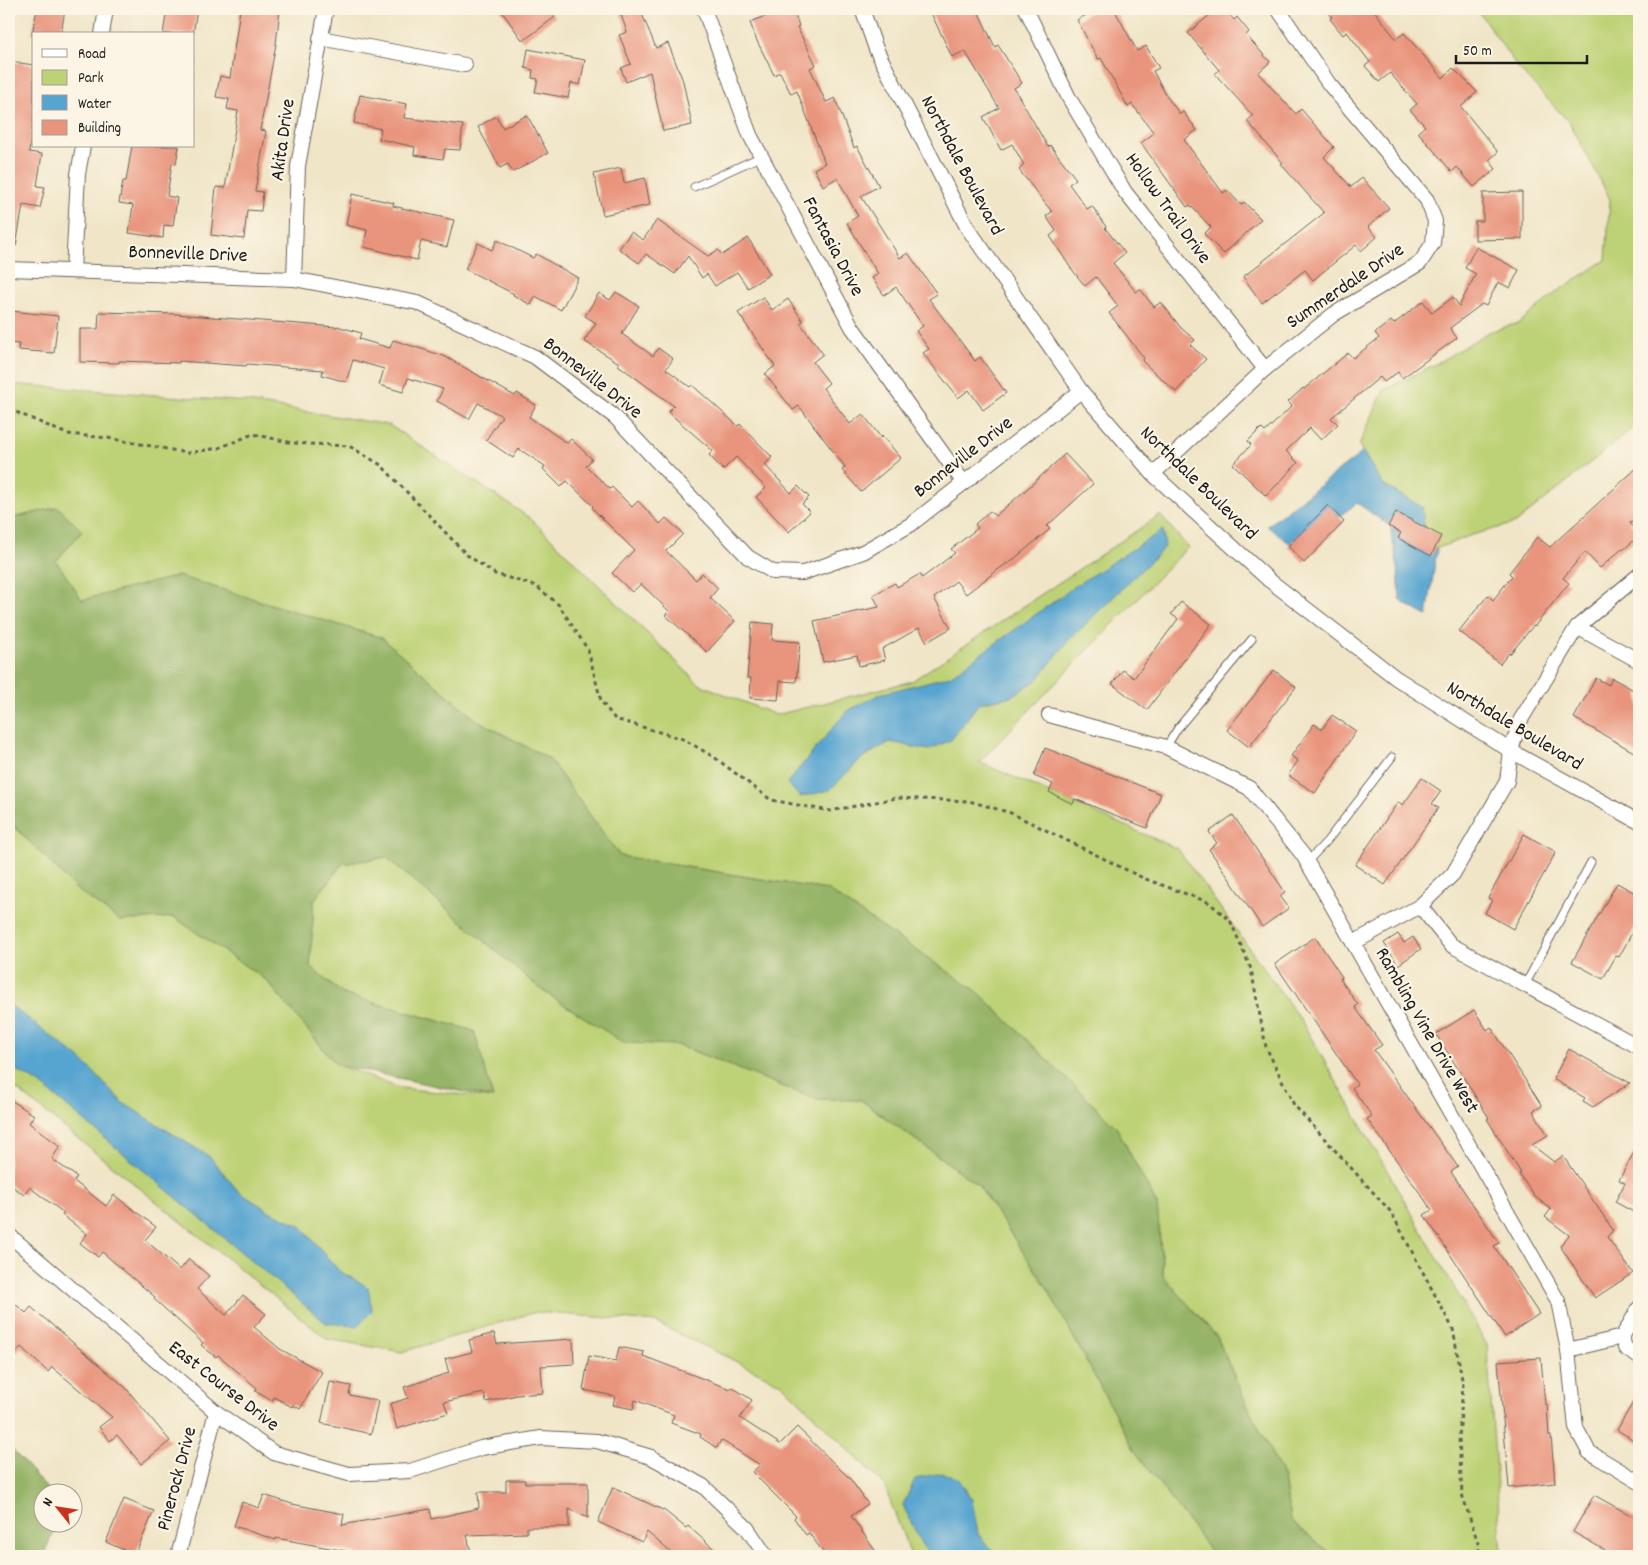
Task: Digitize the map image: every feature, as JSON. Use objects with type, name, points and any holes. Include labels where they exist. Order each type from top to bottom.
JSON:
[{"type":"street","points":[[102,32],[106,9]]},
{"type":"street","name":"Akita Drive","points":[[294,279],[298,166],[326,9]]},
{"type":"street","name":"Fantasia Drive","points":[[704,9],[750,135],[852,327],[964,483]]},
{"type":"street","name":"Northdale Boulevard","points":[[862,9],[876,48],[967,227],[1081,392],[1153,474],[1268,580],[1396,678],[1511,751],[1639,822]]},
{"type":"street","name":"Hollow Trail Drive","points":[[1026,9],[1069,98],[1125,192],[1265,368]]},
{"type":"street","name":"Summerdale Drive","points":[[1153,474],[1265,368],[1334,314],[1420,263],[1433,243],[1435,221],[1427,200],[1329,84],[1278,9]]},
{"type":"street","points":[[320,38],[466,65]]},
{"type":"street","points":[[73,271],[78,174],[83,148]]},
{"type":"street","name":"Bonneville Drive","points":[[9,269],[294,279],[418,303],[535,357],[615,417],[748,557],[773,572],[803,573],[863,552],[910,525],[1081,392]]},
{"type":"street","points":[[1354,943],[1420,906],[1453,874],[1507,781],[1511,751],[1520,721],[1576,627],[1639,575]]},
{"type":"street","points":[[1576,627],[1639,662]]},
{"type":"street","name":"Rambling Vine Drive West","points":[[1049,715],[1166,748],[1249,788],[1303,855],[1558,1301],[1568,1350],[1576,1428],[1589,1452],[1639,1482]]},
{"type":"street","points":[[1420,906],[1451,945],[1639,1047]]},
{"type":"street","name":"East Course Drive","points":[[9,1235],[216,1412],[274,1453],[349,1474],[410,1471],[481,1448],[541,1438],[597,1441],[651,1457],[703,1486],[747,1528],[766,1556]]},
{"type":"street","points":[[1639,1308],[1622,1337],[1624,1348],[1639,1357]]},
{"type":"street","points":[[1568,1350],[1622,1337]]},
{"type":"street","name":"Pinerock Drive","points":[[178,1556],[216,1412]]},
{"type":"lane","points":[[694,187],[762,156]]},
{"type":"lane","points":[[1166,748],[1178,728],[1252,639]]},
{"type":"lane","points":[[1307,862],[1327,841],[1392,757]]},
{"type":"lane","points":[[1525,985],[1591,862]]},
{"type":"path","points":[[9,408],[67,434],[108,438],[188,453],[219,448],[253,434],[293,443],[349,446],[381,465],[467,555],[495,574],[536,586],[560,605],[588,650],[601,701],[615,719],[683,739],[714,757],[770,800],[830,811],[896,798],[969,801],[1011,813],[1143,878],[1208,902],[1230,920],[1251,969],[1266,1047],[1294,1105],[1391,1212],[1453,1329],[1463,1386],[1459,1438],[1462,1494],[1479,1546],[1479,1556]]},
{"type":"green space","points":[[1477,9],[1639,9],[1639,423],[1516,523],[1472,535],[1427,552],[1422,507],[1382,485],[1359,445],[1384,390],[1434,365],[1489,332],[1519,323],[1558,291],[1606,260],[1610,199],[1570,123],[1518,68]]},
{"type":"green space","points":[[9,384],[247,402],[389,425],[530,518],[699,684],[776,715],[912,681],[1160,515],[1188,547],[979,762],[1178,849],[1302,1022],[1487,1345],[1502,1556],[1333,1556],[1290,1520],[1284,1478],[1243,1397],[1217,1337],[1163,1276],[1157,1205],[1116,1127],[978,992],[827,890],[620,856],[549,759],[475,719],[382,638],[178,576],[82,600],[56,561],[82,531],[58,507],[9,519]]},
{"type":"green space","points":[[58,507],[82,531],[56,561],[82,600],[178,576],[382,638],[475,719],[549,759],[620,856],[827,890],[978,992],[1116,1127],[1157,1205],[1163,1276],[1217,1337],[1243,1397],[1284,1478],[1290,1520],[1333,1556],[1214,1556],[1135,1451],[1046,1286],[978,1185],[861,1100],[815,1099],[678,1045],[624,1043],[543,991],[386,857],[342,864],[314,900],[310,967],[343,994],[474,1031],[493,1098],[337,1065],[266,980],[174,917],[120,921],[75,888],[9,823],[9,519]]},
{"type":"green space","points":[[9,823],[120,921],[174,917],[266,980],[337,1065],[400,1088],[493,1098],[474,1031],[343,994],[310,967],[314,900],[342,864],[386,857],[543,991],[623,1042],[678,1045],[815,1099],[861,1100],[978,1185],[1046,1286],[1135,1451],[1214,1556],[911,1556],[884,1485],[782,1384],[655,1322],[536,1312],[402,1352],[327,1339],[9,1083]]},
{"type":"green space","points":[[9,1446],[41,1482],[32,1482],[32,1532],[53,1532],[43,1556],[9,1556]]},
{"type":"water","points":[[1363,452],[1383,485],[1422,507],[1427,552],[1437,549],[1427,616],[1400,601],[1398,568],[1390,526],[1357,503],[1296,548],[1267,526]]},
{"type":"water","points":[[1163,530],[1165,547],[1069,640],[1037,680],[1012,696],[979,703],[951,740],[928,750],[890,742],[862,758],[830,790],[800,797],[787,783],[847,711],[880,694],[950,676],[1081,582]]},
{"type":"water","points":[[9,1004],[82,1060],[123,1103],[210,1157],[239,1192],[269,1211],[300,1225],[339,1271],[368,1287],[372,1311],[358,1326],[326,1323],[39,1083],[9,1066]]},
{"type":"water","points":[[942,1473],[958,1478],[972,1500],[978,1534],[991,1549],[1008,1556],[931,1556],[922,1545],[903,1505],[915,1479]]},
{"type":"building","points":[[37,9],[65,9],[61,32],[32,32]]},
{"type":"building","points":[[167,9],[197,9],[193,32],[163,32]]},
{"type":"building","points":[[240,9],[280,9],[276,44],[260,130],[266,131],[255,191],[263,192],[261,211],[247,210],[244,239],[211,235],[216,187],[225,188],[238,111],[227,109],[229,99],[216,97],[220,76],[230,78]]},
{"type":"building","points":[[500,9],[549,9],[555,17],[523,41]]},
{"type":"building","points":[[619,9],[640,9],[656,48],[668,43],[683,81],[692,125],[663,131],[650,72],[626,82],[621,68],[631,64],[619,35],[627,32]]},
{"type":"building","points":[[763,9],[793,9],[799,26],[797,27],[816,65],[810,68],[826,102],[835,98],[854,148],[857,146],[879,186],[861,196],[900,258],[908,253],[937,294],[929,299],[975,361],[980,357],[1006,393],[983,410],[969,390],[958,398],[923,353],[929,349],[916,331],[923,326],[896,287],[884,295],[872,278],[878,274],[847,223],[858,216],[837,178],[823,186],[814,169],[825,163],[797,91],[791,94],[780,72],[774,75],[756,39],[750,22],[766,16]]},
{"type":"building","points":[[940,9],[977,9],[995,47],[998,45],[1022,83],[1014,88],[1048,147],[1050,145],[1076,179],[1069,184],[1087,209],[1092,206],[1105,228],[1125,253],[1113,263],[1136,292],[1140,289],[1154,307],[1161,302],[1181,328],[1195,340],[1190,345],[1206,359],[1176,392],[1142,361],[1144,358],[1109,313],[1118,306],[1096,277],[1085,286],[1050,236],[1056,231],[1046,216],[1052,212],[1019,170],[1024,165],[1012,144],[1001,150],[983,117],[999,108],[965,51],[952,57],[931,13]]},
{"type":"building","points":[[1097,9],[1114,9],[1137,51],[1146,46],[1159,68],[1153,71],[1167,97],[1180,114],[1183,112],[1197,130],[1184,140],[1223,193],[1227,190],[1241,205],[1244,202],[1261,219],[1224,254],[1204,234],[1211,227],[1190,205],[1187,207],[1141,143],[1154,133],[1132,104],[1128,107],[1101,58],[1098,59],[1077,20]]},
{"type":"building","points":[[1217,9],[1224,9],[1234,20],[1237,17],[1249,32],[1246,35],[1270,62],[1258,73],[1296,114],[1301,109],[1334,147],[1324,157],[1351,187],[1362,178],[1389,208],[1368,227],[1377,237],[1361,251],[1356,245],[1313,280],[1305,270],[1262,303],[1243,277],[1324,213],[1281,164],[1283,163],[1247,121],[1253,116],[1215,74],[1219,70],[1188,33]]},
{"type":"building","points":[[1326,9],[1373,9],[1396,39],[1404,33],[1443,78],[1453,68],[1477,92],[1461,107],[1498,152],[1489,160],[1496,169],[1474,187],[1457,167],[1452,172],[1418,132],[1425,126],[1410,110],[1417,104],[1390,73],[1379,82],[1365,66],[1370,62],[1347,32],[1343,35],[1330,19],[1332,17]]},
{"type":"building","points":[[528,49],[585,60],[580,85],[571,83],[568,98],[535,92],[538,79],[532,78],[533,70],[525,68]]},
{"type":"building","points":[[13,62],[32,65],[32,130],[29,152],[42,154],[37,186],[45,187],[40,208],[23,205],[16,246],[9,245],[9,87]]},
{"type":"building","points":[[360,95],[407,104],[404,118],[463,125],[460,150],[445,149],[443,159],[414,155],[415,147],[379,139],[381,129],[354,123]]},
{"type":"building","points":[[527,115],[548,153],[513,172],[508,164],[500,168],[478,127],[496,116],[503,128]]},
{"type":"building","points":[[132,148],[179,148],[176,164],[172,163],[167,196],[177,198],[173,226],[164,225],[163,238],[129,233],[133,205],[119,203],[123,181],[126,181]]},
{"type":"building","points":[[621,168],[624,183],[645,178],[650,205],[603,215],[594,174]]},
{"type":"building","points":[[1522,192],[1522,239],[1475,240],[1475,221],[1483,221],[1483,193]]},
{"type":"building","points":[[352,194],[394,203],[393,206],[454,220],[447,247],[421,241],[417,260],[364,247],[367,230],[346,225]]},
{"type":"building","points":[[657,220],[708,256],[718,250],[722,255],[748,238],[770,274],[748,288],[737,272],[715,286],[707,274],[702,278],[688,256],[675,274],[646,254],[639,263],[619,249],[631,232],[643,240]]},
{"type":"building","points":[[497,240],[533,258],[536,254],[578,278],[561,310],[535,296],[531,305],[514,294],[465,269],[478,243],[492,250]]},
{"type":"building","points":[[1476,247],[1519,270],[1510,288],[1498,282],[1486,306],[1482,304],[1450,328],[1457,338],[1402,378],[1398,372],[1384,382],[1380,377],[1331,418],[1338,424],[1321,440],[1310,428],[1286,451],[1298,463],[1266,496],[1233,464],[1251,445],[1248,441],[1261,428],[1265,432],[1292,406],[1288,402],[1303,388],[1348,353],[1353,358],[1379,338],[1375,333],[1391,321],[1394,324],[1423,301],[1432,313],[1453,297],[1459,306],[1476,274],[1465,268]]},
{"type":"building","points":[[616,292],[639,306],[622,334],[653,356],[658,348],[673,359],[666,369],[690,387],[692,385],[738,426],[740,424],[772,457],[765,465],[791,493],[798,486],[809,497],[802,504],[810,512],[789,532],[756,497],[766,488],[736,457],[723,470],[709,455],[713,451],[668,412],[674,406],[618,365],[619,363],[584,341],[596,323],[585,316],[599,293],[610,300]]},
{"type":"building","points":[[763,297],[772,310],[788,299],[803,321],[800,323],[823,354],[813,362],[829,383],[823,388],[850,424],[863,414],[881,438],[882,436],[901,458],[861,492],[842,470],[845,467],[799,406],[793,410],[765,374],[775,366],[738,313]]},
{"type":"building","points":[[11,311],[58,316],[54,353],[18,350],[19,344],[9,343]]},
{"type":"building","points":[[99,312],[176,314],[337,326],[361,333],[359,339],[390,348],[393,340],[444,356],[515,396],[517,393],[536,405],[529,417],[567,443],[571,439],[592,459],[586,466],[610,489],[612,487],[632,507],[638,501],[660,524],[666,518],[683,534],[666,551],[696,580],[702,573],[718,588],[710,598],[735,621],[707,652],[665,615],[669,611],[641,584],[632,592],[612,573],[634,550],[567,481],[561,487],[543,469],[545,466],[519,449],[513,458],[486,440],[502,416],[478,403],[469,419],[437,401],[443,389],[408,378],[403,392],[379,385],[384,369],[353,360],[346,382],[322,375],[323,370],[247,364],[246,366],[179,361],[179,363],[80,362],[80,329],[98,329]]},
{"type":"building","points":[[1065,454],[1093,484],[1047,526],[1050,529],[1008,564],[966,594],[956,581],[934,598],[951,628],[927,642],[919,628],[882,649],[885,660],[859,666],[857,655],[823,662],[814,621],[879,607],[873,595],[895,583],[897,587],[920,574],[922,578],[955,553],[951,549],[978,528],[975,524],[990,511],[995,516]]},
{"type":"building","points":[[1639,466],[1639,515],[1630,523],[1639,533],[1639,536],[1600,568],[1585,552],[1563,578],[1569,583],[1534,627],[1500,664],[1459,631],[1488,595],[1493,600],[1512,576],[1509,573],[1537,537],[1550,547]]},
{"type":"building","points":[[1328,505],[1344,522],[1304,563],[1288,546]]},
{"type":"building","points":[[1396,512],[1441,536],[1431,556],[1398,538],[1401,533],[1388,526]]},
{"type":"building","points":[[1181,602],[1211,624],[1147,710],[1112,684],[1123,670],[1134,678],[1178,619],[1171,614]]},
{"type":"building","points":[[752,622],[773,624],[772,640],[800,642],[796,682],[780,681],[778,700],[750,698],[751,678],[747,678]]},
{"type":"building","points":[[1274,670],[1296,687],[1249,747],[1227,730]]},
{"type":"building","points":[[1596,678],[1609,685],[1612,678],[1639,693],[1639,755],[1574,718]]},
{"type":"building","points":[[1332,715],[1356,731],[1315,793],[1288,775],[1298,761],[1291,756],[1314,724],[1322,729]]},
{"type":"building","points":[[1045,748],[1161,794],[1147,828],[1075,799],[1073,804],[1049,792],[1053,784],[1034,776]]},
{"type":"building","points":[[1422,778],[1441,791],[1432,804],[1438,808],[1385,885],[1355,865],[1398,802],[1403,805]]},
{"type":"building","points":[[1233,815],[1285,892],[1280,896],[1289,908],[1262,927],[1209,849],[1217,843],[1209,832]]},
{"type":"building","points":[[1524,834],[1556,852],[1513,929],[1485,913],[1492,900],[1488,898]]},
{"type":"building","points":[[1617,883],[1639,895],[1639,920],[1619,957],[1616,956],[1603,979],[1572,962]]},
{"type":"building","points":[[1398,934],[1404,943],[1413,937],[1421,949],[1398,965],[1384,943]]},
{"type":"building","points":[[1315,937],[1358,1005],[1355,1007],[1382,1045],[1374,1050],[1458,1167],[1451,1172],[1499,1243],[1494,1246],[1539,1314],[1505,1337],[1424,1215],[1432,1210],[1367,1119],[1372,1116],[1352,1088],[1357,1084],[1275,964]]},
{"type":"building","points":[[1474,1010],[1487,1030],[1491,1027],[1542,1106],[1533,1111],[1548,1135],[1532,1145],[1554,1162],[1563,1156],[1613,1230],[1607,1237],[1633,1273],[1595,1298],[1560,1246],[1569,1235],[1545,1217],[1551,1209],[1535,1197],[1519,1174],[1521,1173],[1487,1119],[1489,1118],[1436,1034]]},
{"type":"building","points":[[1569,1049],[1630,1083],[1593,1107],[1583,1101],[1585,1098],[1553,1079]]},
{"type":"building","points":[[9,1099],[34,1115],[29,1123],[60,1146],[52,1159],[77,1177],[74,1181],[106,1206],[114,1195],[156,1227],[145,1240],[180,1270],[189,1259],[209,1276],[197,1289],[226,1315],[243,1295],[266,1314],[254,1327],[280,1349],[322,1372],[300,1409],[293,1405],[292,1407],[274,1397],[272,1401],[255,1391],[257,1388],[218,1355],[216,1357],[201,1345],[203,1343],[154,1299],[155,1297],[102,1252],[98,1257],[80,1243],[87,1234],[62,1215],[64,1213],[29,1187],[24,1195],[9,1184]]},
{"type":"building","points":[[1639,1143],[1639,1215],[1615,1202],[1625,1183],[1619,1180]]},
{"type":"building","points":[[9,1299],[26,1313],[31,1307],[125,1387],[170,1441],[141,1464],[117,1435],[110,1441],[99,1427],[112,1417],[52,1367],[48,1372],[21,1347],[9,1361]]},
{"type":"building","points":[[494,1333],[497,1344],[573,1339],[574,1364],[541,1366],[543,1393],[517,1395],[486,1402],[484,1393],[444,1402],[448,1413],[397,1429],[390,1404],[408,1398],[404,1387],[449,1373],[445,1359],[472,1352],[469,1340]]},
{"type":"building","points":[[619,1347],[644,1352],[643,1356],[730,1389],[732,1387],[752,1400],[740,1418],[780,1444],[797,1427],[848,1476],[868,1504],[851,1516],[879,1556],[826,1556],[809,1533],[806,1535],[794,1518],[796,1516],[752,1472],[760,1465],[721,1440],[717,1448],[700,1437],[701,1434],[671,1423],[674,1415],[635,1400],[633,1409],[613,1405],[615,1396],[583,1390],[589,1356],[616,1361]]},
{"type":"building","points":[[1541,1358],[1555,1483],[1509,1488],[1498,1361]]},
{"type":"building","points":[[330,1382],[351,1386],[349,1395],[378,1401],[371,1434],[321,1423]]},
{"type":"building","points":[[1639,1392],[1639,1443],[1617,1430]]},
{"type":"building","points":[[506,1480],[525,1480],[525,1483],[588,1483],[588,1518],[569,1509],[569,1527],[527,1527],[527,1533],[467,1535],[471,1553],[456,1556],[357,1556],[356,1553],[276,1538],[276,1540],[234,1526],[242,1502],[259,1508],[264,1495],[292,1504],[344,1514],[342,1525],[430,1509],[432,1519],[479,1508],[478,1492],[506,1492]]},
{"type":"building","points":[[613,1487],[665,1511],[686,1528],[688,1526],[722,1556],[675,1556],[647,1532],[642,1542],[598,1522]]},
{"type":"building","points":[[1594,1495],[1639,1520],[1639,1556],[1615,1556],[1573,1532]]},
{"type":"building","points":[[124,1499],[154,1511],[135,1555],[106,1542]]}]
